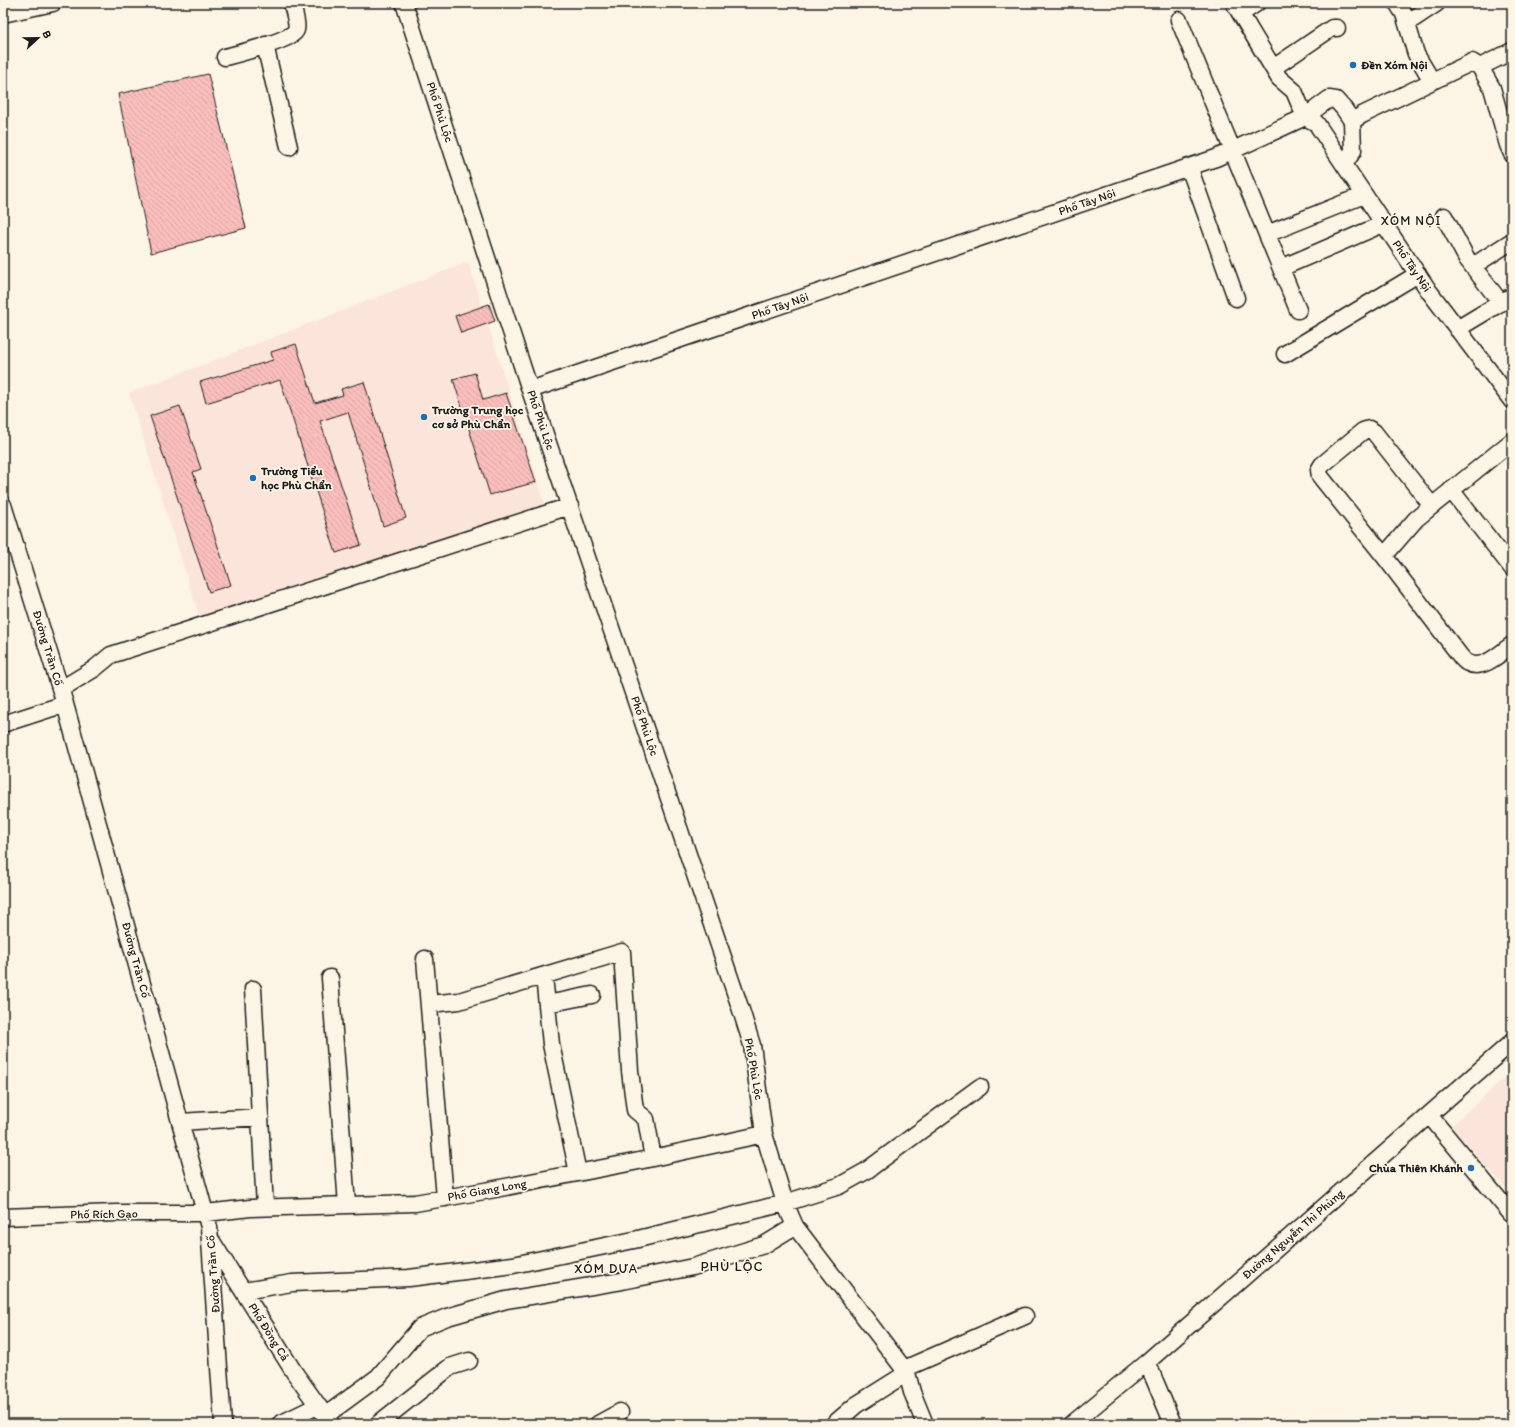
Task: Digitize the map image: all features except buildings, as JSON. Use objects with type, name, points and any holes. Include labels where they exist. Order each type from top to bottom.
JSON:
[{"type":"street","points":[[3,14],[53,3]]},
{"type":"street","points":[[225,57],[265,46],[296,33],[297,28],[292,3]]},
{"type":"street","name":"Phố Phù Lộc","points":[[404,3],[530,390],[752,1045],[764,1134],[786,1203],[795,1226],[905,1371],[925,1424]]},
{"type":"street","points":[[1257,3],[1238,8],[1279,78],[1294,91],[1305,117],[1329,99],[1336,100],[1344,108],[1352,121],[1353,151],[1344,165]]},
{"type":"street","points":[[1397,3],[1404,14],[1416,54],[1432,81]]},
{"type":"street","points":[[1407,23],[1437,3]]},
{"type":"street","points":[[1179,20],[1298,310]]},
{"type":"street","points":[[1273,68],[1332,28],[1336,28]]},
{"type":"street","points":[[265,46],[289,147]]},
{"type":"street","points":[[1480,67],[1512,51]]},
{"type":"street","points":[[1352,121],[1472,62],[1480,67],[1492,88],[1508,145],[1512,154]]},
{"type":"street","name":"Phố Tây Nội","points":[[530,390],[1189,167],[1232,150],[1305,117],[1316,123],[1418,274],[1457,329],[1512,400]]},
{"type":"street","points":[[1189,167],[1236,298]]},
{"type":"street","points":[[1267,234],[1364,195]]},
{"type":"street","points":[[1444,216],[1467,259],[1507,300],[1457,329]]},
{"type":"street","points":[[1281,268],[1383,224]]},
{"type":"street","points":[[1473,266],[1512,241]]},
{"type":"street","points":[[1285,354],[1418,274]]},
{"type":"street","points":[[1432,506],[1374,432],[1369,429],[1363,431],[1322,465],[1319,470],[1320,476],[1384,556],[1460,657],[1468,663],[1478,665],[1488,662],[1512,645]]},
{"type":"street","points":[[1384,556],[1416,519],[1512,441]]},
{"type":"street","points":[[1451,490],[1512,568]]},
{"type":"street","name":"Đường Trần Cố","points":[[3,505],[63,697],[206,1213],[210,1238],[223,1424]]},
{"type":"street","points":[[3,724],[63,697],[111,655],[570,506]]},
{"type":"street","points":[[429,1004],[459,1001],[622,952],[630,1071],[635,1110],[646,1119],[653,1158]]},
{"type":"street","points":[[425,959],[445,1198]]},
{"type":"street","points":[[544,976],[551,1044],[578,1173]]},
{"type":"street","points":[[330,978],[348,1205]]},
{"type":"street","points":[[252,989],[265,1207]]},
{"type":"street","points":[[547,1004],[592,995]]},
{"type":"street","name":"Đường Nguyễn Thì Phùng","points":[[1072,1424],[1147,1362],[1512,1042]]},
{"type":"street","points":[[244,1291],[292,1283],[409,1278],[513,1265],[634,1240],[786,1203],[839,1186],[866,1171],[980,1087]]},
{"type":"street","points":[[1429,1115],[1512,1215]]},
{"type":"street","points":[[180,1122],[260,1118]]},
{"type":"street","name":"Phố Giang Long","points":[[206,1213],[265,1207],[415,1203],[578,1173],[764,1134]]},
{"type":"street","name":"Phố Rích Gạo","points":[[3,1217],[116,1213],[206,1213]]},
{"type":"street","points":[[280,1424],[325,1415],[378,1377],[420,1328],[447,1317],[506,1300],[622,1281],[693,1267],[764,1245],[795,1226]]},
{"type":"street","name":"Phố Đồng Cả","points":[[210,1238],[294,1372],[325,1415]]},
{"type":"street","points":[[834,1424],[856,1405],[905,1371],[1025,1316]]},
{"type":"street","points":[[378,1424],[450,1367],[470,1361]]},
{"type":"street","points":[[1147,1362],[1173,1424]]},
{"type":"street","points":[[598,1424],[620,1412]]},
{"type":"shaded area","points":[[468,262],[546,507],[376,563],[199,616],[129,393]]},
{"type":"shaded area","points":[[1512,1071],[1512,1195],[1451,1126]]},
{"type":"place","name":"Đền Xóm Nội","points":[[1353,65]]},
{"type":"place","name":"Trường Trung học cơ sở Phù Chẩn","points":[[424,417]]},
{"type":"place","name":"Trường Tiểu học Phù Chẩn","points":[[253,478]]},
{"type":"place","name":"Chùa Thiên Khánh","points":[[1471,1168]]},
{"type":"district","name":"XÓM NỘI","points":[[1411,220]]},
{"type":"district","name":"PHÙ LỘC","points":[[732,1266]]},
{"type":"district","name":"XÓM DƯA","points":[[606,1268]]}]
